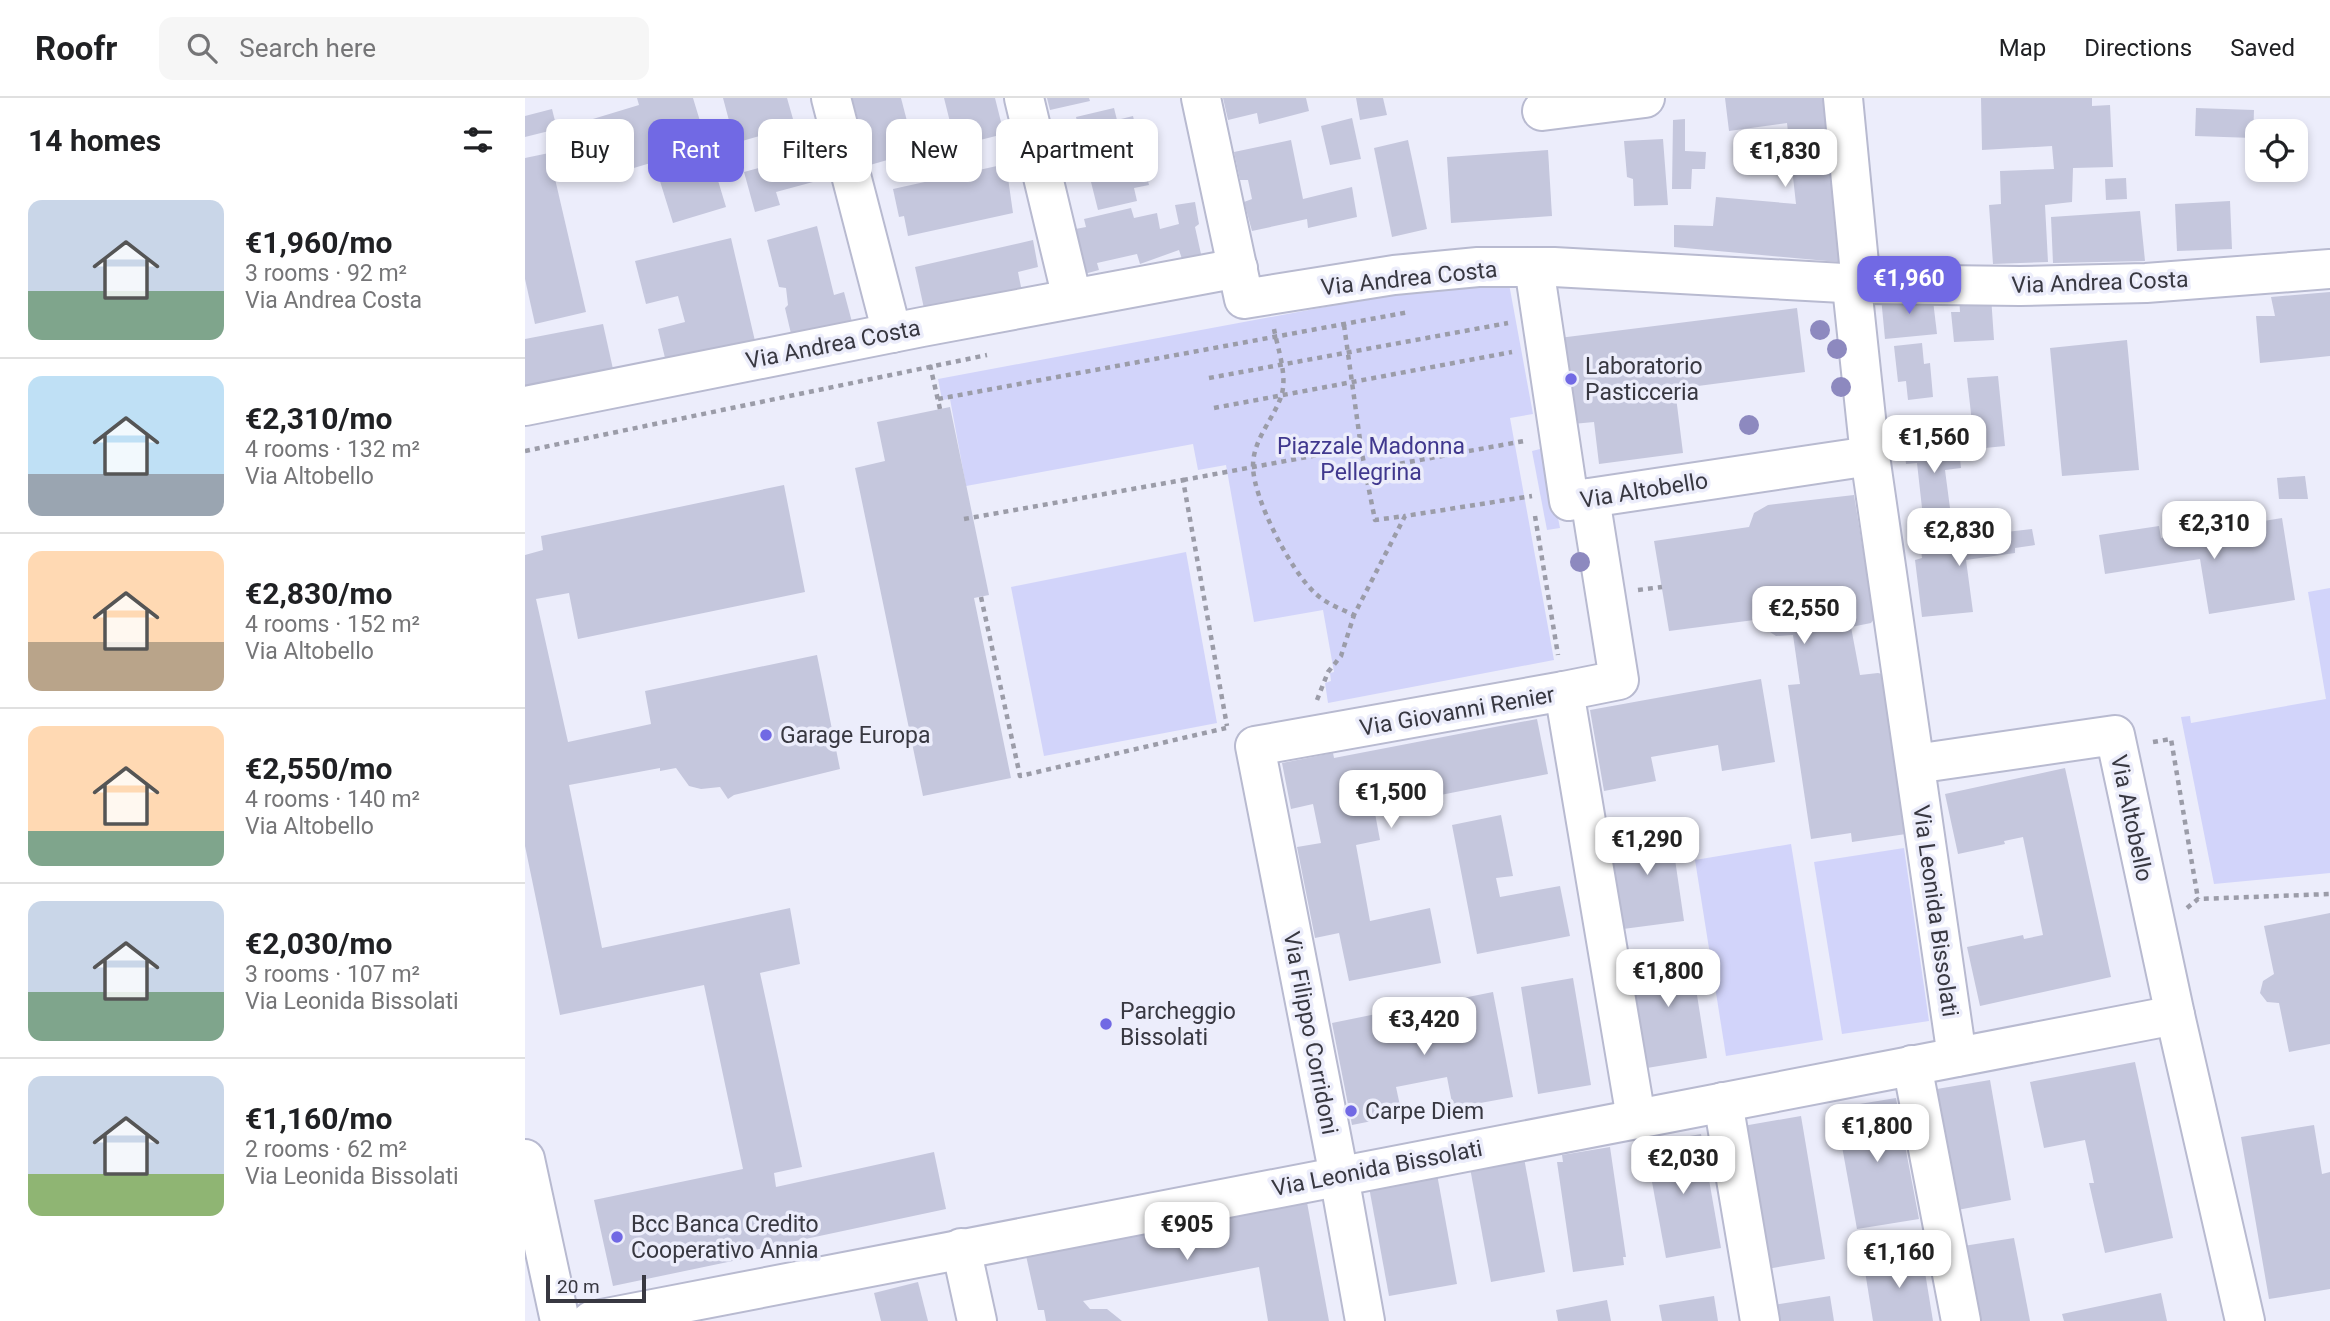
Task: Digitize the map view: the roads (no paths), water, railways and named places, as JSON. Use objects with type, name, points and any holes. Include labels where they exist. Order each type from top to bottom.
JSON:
[{"type":"street","points":[[831,98],[907,330]]},
{"type":"street","points":[[1024,98],[1072,298]]},
{"type":"street","points":[[1201,98],[1238,268]]},
{"type":"street","points":[[1542,111],[1645,98]]},
{"type":"street","points":[[1843,98],[1861,284],[1853,296],[1870,456],[1915,764]]},
{"type":"street","name":"Via Andrea Costa","points":[[525,406],[1238,268],[1244,299],[1394,275],[1478,267],[1534,267],[1861,284],[2020,286],[2146,283],[2330,269]]},
{"type":"street","name":"Via Altobello","points":[[1534,267],[1569,501],[1870,456]]},
{"type":"street","points":[[1559,670],[1619,680],[1594,497]]},
{"type":"street","name":"Via Giovanni Renier","points":[[1240,733],[1559,670],[1636,1118]]},
{"type":"street","name":"Via Filippo Corridoni","points":[[1240,733],[1339,1175],[1365,1321]]},
{"type":"street","name":"Via Altobello","points":[[1915,764],[2115,736],[2245,1321]]},
{"type":"street","name":"Via Leonida Bissolati","points":[[1915,764],[1957,1057]]},
{"type":"street","name":"Via Leonida Bissolati","points":[[591,1321],[2175,1015]]},
{"type":"street","points":[[1912,1065],[1961,1321]]},
{"type":"street","points":[[1723,1102],[1760,1321]]},
{"type":"street","points":[[525,1159],[560,1321]]},
{"type":"street","points":[[961,1248],[977,1321]]},
{"type":"place","name":"Laboratorio Pasticceria","points":[[1571,379]]},
{"type":"place","name":"Garage Europa","points":[[766,735]]},
{"type":"place","name":"Parcheggio Bissolati","points":[[1106,1024]]},
{"type":"place","name":"Carpe Diem","points":[[1351,1111]]},
{"type":"place","name":"Bcc Banca Credito Cooperativo Annia","points":[[617,1237]]},
{"type":"park label","name":"Piazzale Madonna Pellegrina","points":[[1371,459]]}]
